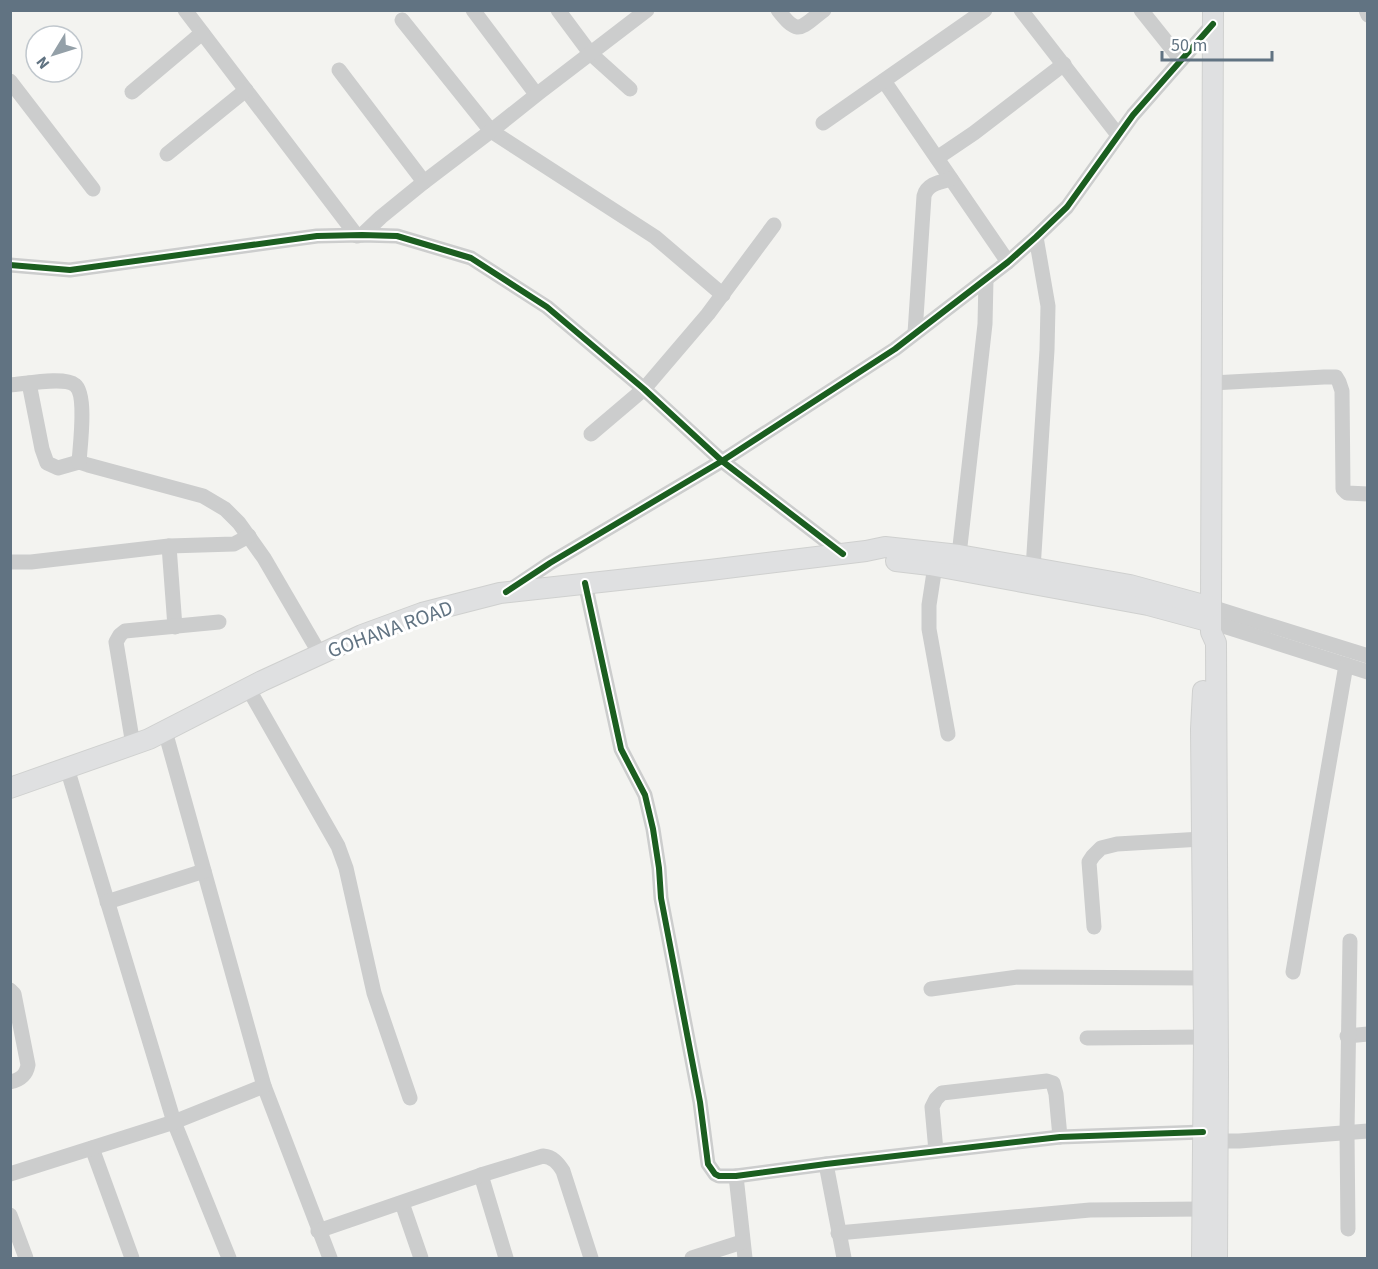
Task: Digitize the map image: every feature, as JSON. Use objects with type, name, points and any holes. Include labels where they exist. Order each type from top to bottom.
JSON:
[{"type":"main road","points":[[1202,1258],[1202,1209],[1210,1136],[1216,643],[1211,620],[1213,17]]},
{"type":"main road","name":"GOHANA ROAD","points":[[10,788],[149,739],[248,688],[362,635],[422,613],[506,592],[710,570],[885,547],[959,555],[1130,585],[1211,620]]},
{"type":"main road","points":[[866,551],[885,560],[935,566],[1148,605],[1211,620]]},
{"type":"main road","points":[[1211,620],[1206,641],[1201,729],[1204,1037],[1216,1258]]},
{"type":"street","points":[[185,10],[360,236]]},
{"type":"street","points":[[473,10],[536,94]]},
{"type":"street","points":[[558,10],[590,53],[630,88]]},
{"type":"street","points":[[778,10],[788,23],[798,28],[824,10]]},
{"type":"street","points":[[823,123],[985,10]]},
{"type":"street","points":[[1021,10],[1118,135]]},
{"type":"street","points":[[1141,10],[1181,60]]},
{"type":"street","points":[[1366,10],[1368,15]]},
{"type":"street","points":[[360,236],[424,182],[644,11]]},
{"type":"street","points":[[506,592],[550,563],[722,461],[895,349],[1008,262],[1067,207],[1133,115],[1181,60],[1213,17]]},
{"type":"street","points":[[402,20],[491,131],[655,237],[723,295]]},
{"type":"street","points":[[132,92],[202,33]]},
{"type":"street","points":[[937,158],[974,133],[1064,64]]},
{"type":"street","points":[[339,70],[424,182]]},
{"type":"street","points":[[10,81],[93,189]]},
{"type":"street","points":[[884,81],[1008,262]]},
{"type":"street","points":[[167,153],[246,90]]},
{"type":"street","points":[[915,333],[924,196],[930,186],[951,178]]},
{"type":"street","points":[[591,434],[644,389],[723,295],[774,225]]},
{"type":"street","points":[[10,265],[70,270],[317,236],[397,236],[471,258],[547,307],[644,389],[722,461],[843,554]]},
{"type":"street","points":[[1033,569],[1048,306],[1036,237]]},
{"type":"street","points":[[959,555],[985,324],[986,279]]},
{"type":"street","points":[[1212,383],[1335,377],[1342,391],[1343,489],[1347,493],[1368,494]]},
{"type":"street","points":[[10,385],[63,381],[74,384],[79,391],[82,405],[79,462]]},
{"type":"street","points":[[29,383],[47,464],[58,468],[79,462],[203,496],[225,509],[239,523],[264,558],[320,654]]},
{"type":"street","points":[[10,562],[31,562],[169,546],[234,544],[249,536]]},
{"type":"street","points":[[169,546],[175,627]]},
{"type":"street","points":[[935,566],[929,605],[929,629],[948,735]]},
{"type":"street","points":[[585,583],[621,749],[645,795],[653,829],[661,898],[700,1102],[708,1164],[715,1174],[736,1176],[1060,1137],[1210,1136],[1239,1141],[1368,1131]]},
{"type":"street","points":[[1211,620],[1368,656]]},
{"type":"street","points":[[1211,620],[1368,672]]},
{"type":"street","points":[[133,745],[116,642],[120,635],[125,631],[219,622]]},
{"type":"street","points":[[1293,972],[1346,665]]},
{"type":"street","points":[[248,688],[338,846],[346,868],[374,993],[410,1098]]},
{"type":"street","points":[[165,730],[264,1086],[330,1258]]},
{"type":"street","points":[[67,768],[174,1122],[229,1258]]},
{"type":"street","points":[[1094,927],[1089,862],[1101,848],[1117,844],[1202,839]]},
{"type":"street","points":[[107,902],[204,871]]},
{"type":"street","points":[[1348,1229],[1347,1036],[1350,941]]},
{"type":"street","points":[[931,989],[1018,977],[1203,978]]},
{"type":"street","points":[[10,990],[14,994],[28,1065],[23,1076],[10,1082]]},
{"type":"street","points":[[1347,1036],[1368,1034]]},
{"type":"street","points":[[1087,1038],[1204,1037]]},
{"type":"street","points":[[936,1151],[932,1107],[942,1094],[1019,1084],[1047,1081],[1053,1083],[1060,1137]]},
{"type":"street","points":[[10,1174],[174,1122],[264,1086]]},
{"type":"street","points":[[92,1149],[132,1258]]},
{"type":"street","points":[[318,1231],[481,1175],[549,1156],[563,1171],[591,1258]]},
{"type":"street","points":[[826,1164],[844,1258]]},
{"type":"street","points":[[481,1175],[506,1258]]},
{"type":"street","points":[[736,1176],[745,1258]]},
{"type":"street","points":[[402,1203],[421,1258]]},
{"type":"street","points":[[838,1233],[1090,1210],[1202,1209]]},
{"type":"street","points":[[10,1215],[15,1243],[26,1258]]},
{"type":"street","points":[[692,1258],[742,1242]]},
{"type":"cycle path","points":[[506,592],[550,563],[722,461],[895,349],[1008,262],[1067,207],[1133,115],[1213,24]]},
{"type":"cycle path","points":[[10,265],[70,270],[317,236],[362,235],[397,236],[471,258],[547,307],[644,389],[722,461],[843,554]]},
{"type":"cycle path","points":[[585,583],[621,749],[645,795],[653,829],[661,898],[700,1102],[708,1164],[715,1174],[736,1176],[1060,1137],[1203,1132]]}]
